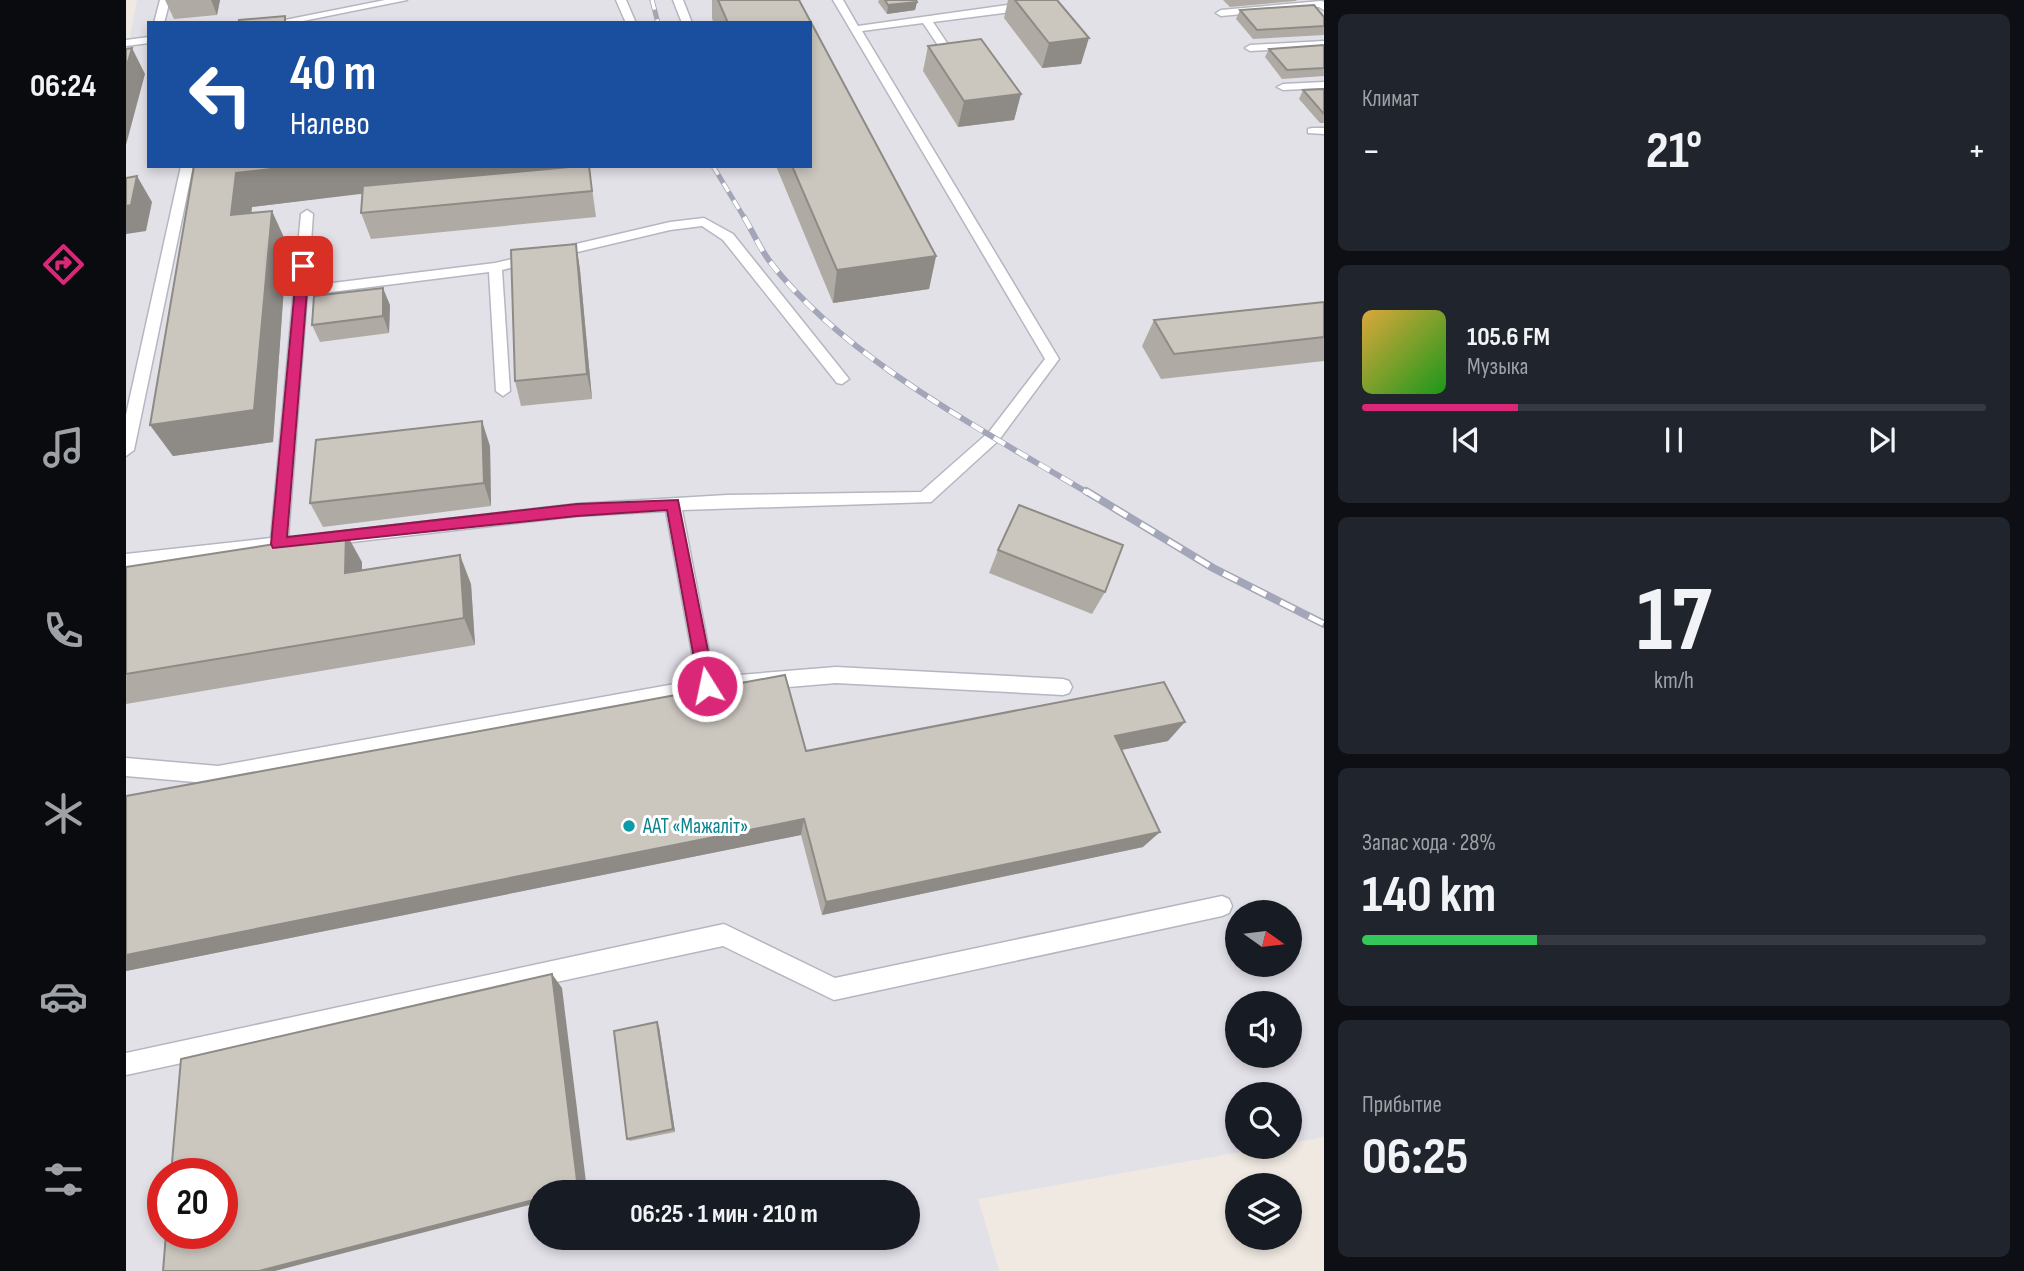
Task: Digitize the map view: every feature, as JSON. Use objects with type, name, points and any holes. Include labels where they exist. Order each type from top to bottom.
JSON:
[{"type":"lane","points":[[160,21],[165,0]]},
{"type":"lane","points":[[286,21],[402,0]]},
{"type":"lane","points":[[621,0],[630,21]]},
{"type":"lane","points":[[678,0],[686,21]]},
{"type":"lane","points":[[126,561],[577,510],[673,504],[925,498],[994,436],[1052,359],[838,0]]},
{"type":"lane","points":[[856,29],[926,20],[1037,0]]},
{"type":"lane","points":[[1221,13],[1322,4]]},
{"type":"lane","points":[[926,20],[952,58]]},
{"type":"lane","points":[[126,43],[147,40]]},
{"type":"lane","points":[[1250,48],[1324,44]]},
{"type":"lane","points":[[1283,87],[1324,85]]},
{"type":"lane","points":[[126,450],[187,168]]},
{"type":"lane","points":[[279,544],[307,214]]},
{"type":"lane","points":[[301,291],[495,267],[670,226],[704,222],[728,237],[842,379]]},
{"type":"lane","points":[[495,267],[503,391]]},
{"type":"lane","points":[[673,504],[707,686]]},
{"type":"lane","points":[[126,767],[218,775],[707,686],[836,676],[1063,687]]},
{"type":"lane","points":[[126,1064],[724,935],[834,989],[1222,906]]},
{"type":"shaded area","name":"ААТ «Мажаліт»","points":[[137,0],[1324,0],[1324,1137],[1302,1141],[1302,1082],[1225,1082],[1225,1155],[978,1199],[999,1270],[126,1271],[126,57]]},
{"type":"building","points":[[718,0],[799,0],[810,21],[727,21]]},
{"type":"building","points":[[885,0],[916,0],[917,2],[888,5]]},
{"type":"building","points":[[1015,0],[1057,0],[1089,38],[1049,43]]},
{"type":"building","points":[[1314,5],[1324,17],[1324,26],[1257,30],[1240,10]]},
{"type":"building","points":[[285,16],[285,21],[239,20]]},
{"type":"building","points":[[812,24],[936,256],[837,270],[793,168],[812,168]]},
{"type":"building","points":[[981,39],[1021,94],[964,101],[928,46]]},
{"type":"building","points":[[1324,45],[1324,68],[1287,70],[1269,49]]},
{"type":"building","points":[[132,48],[126,69],[126,49]]},
{"type":"building","points":[[1324,89],[1324,114],[1303,90]]},
{"type":"building","points":[[194,168],[280,168],[236,173],[231,215],[272,211],[254,410],[150,425]]},
{"type":"building","points":[[558,168],[589,168],[592,191],[361,213],[363,186]]},
{"type":"building","points":[[137,176],[131,205],[126,206],[126,178]]},
{"type":"building","points":[[576,244],[587,374],[515,381],[511,250]]},
{"type":"building","points":[[383,288],[383,316],[312,325],[314,296]]},
{"type":"building","points":[[1324,302],[1324,337],[1174,354],[1154,320]]},
{"type":"building","points":[[482,421],[484,483],[310,503],[316,440]]},
{"type":"building","points":[[1019,505],[1123,545],[1105,592],[998,550]]},
{"type":"building","points":[[346,533],[345,573],[460,555],[464,618],[126,674],[126,567]]},
{"type":"building","name":"ААТ «Мажаліт»","points":[[785,675],[806,751],[1164,682],[1185,722],[1115,736],[1160,832],[826,902],[804,819],[126,955],[126,796]]},
{"type":"building","points":[[552,974],[577,1180],[528,1180],[528,1201],[259,1271],[163,1271],[165,1249],[238,1249],[238,1158],[172,1158],[181,1059]]},
{"type":"building","points":[[657,1022],[673,1129],[627,1139],[614,1031]]},
{"type":"railway","points":[[652,0],[657,21]]},
{"type":"railway","points":[[714,168],[745,219]]},
{"type":"railway","points":[[744,217],[771,263],[801,298],[837,330],[919,391],[1088,493]]},
{"type":"railway","points":[[1086,491],[1213,568],[1324,624]]},
{"type":"place","name":"ААТ «Мажаліт»","points":[[629,826]]},
{"type":"route","points":[[303,266],[279,544],[577,510],[673,504],[707,686]]}]
